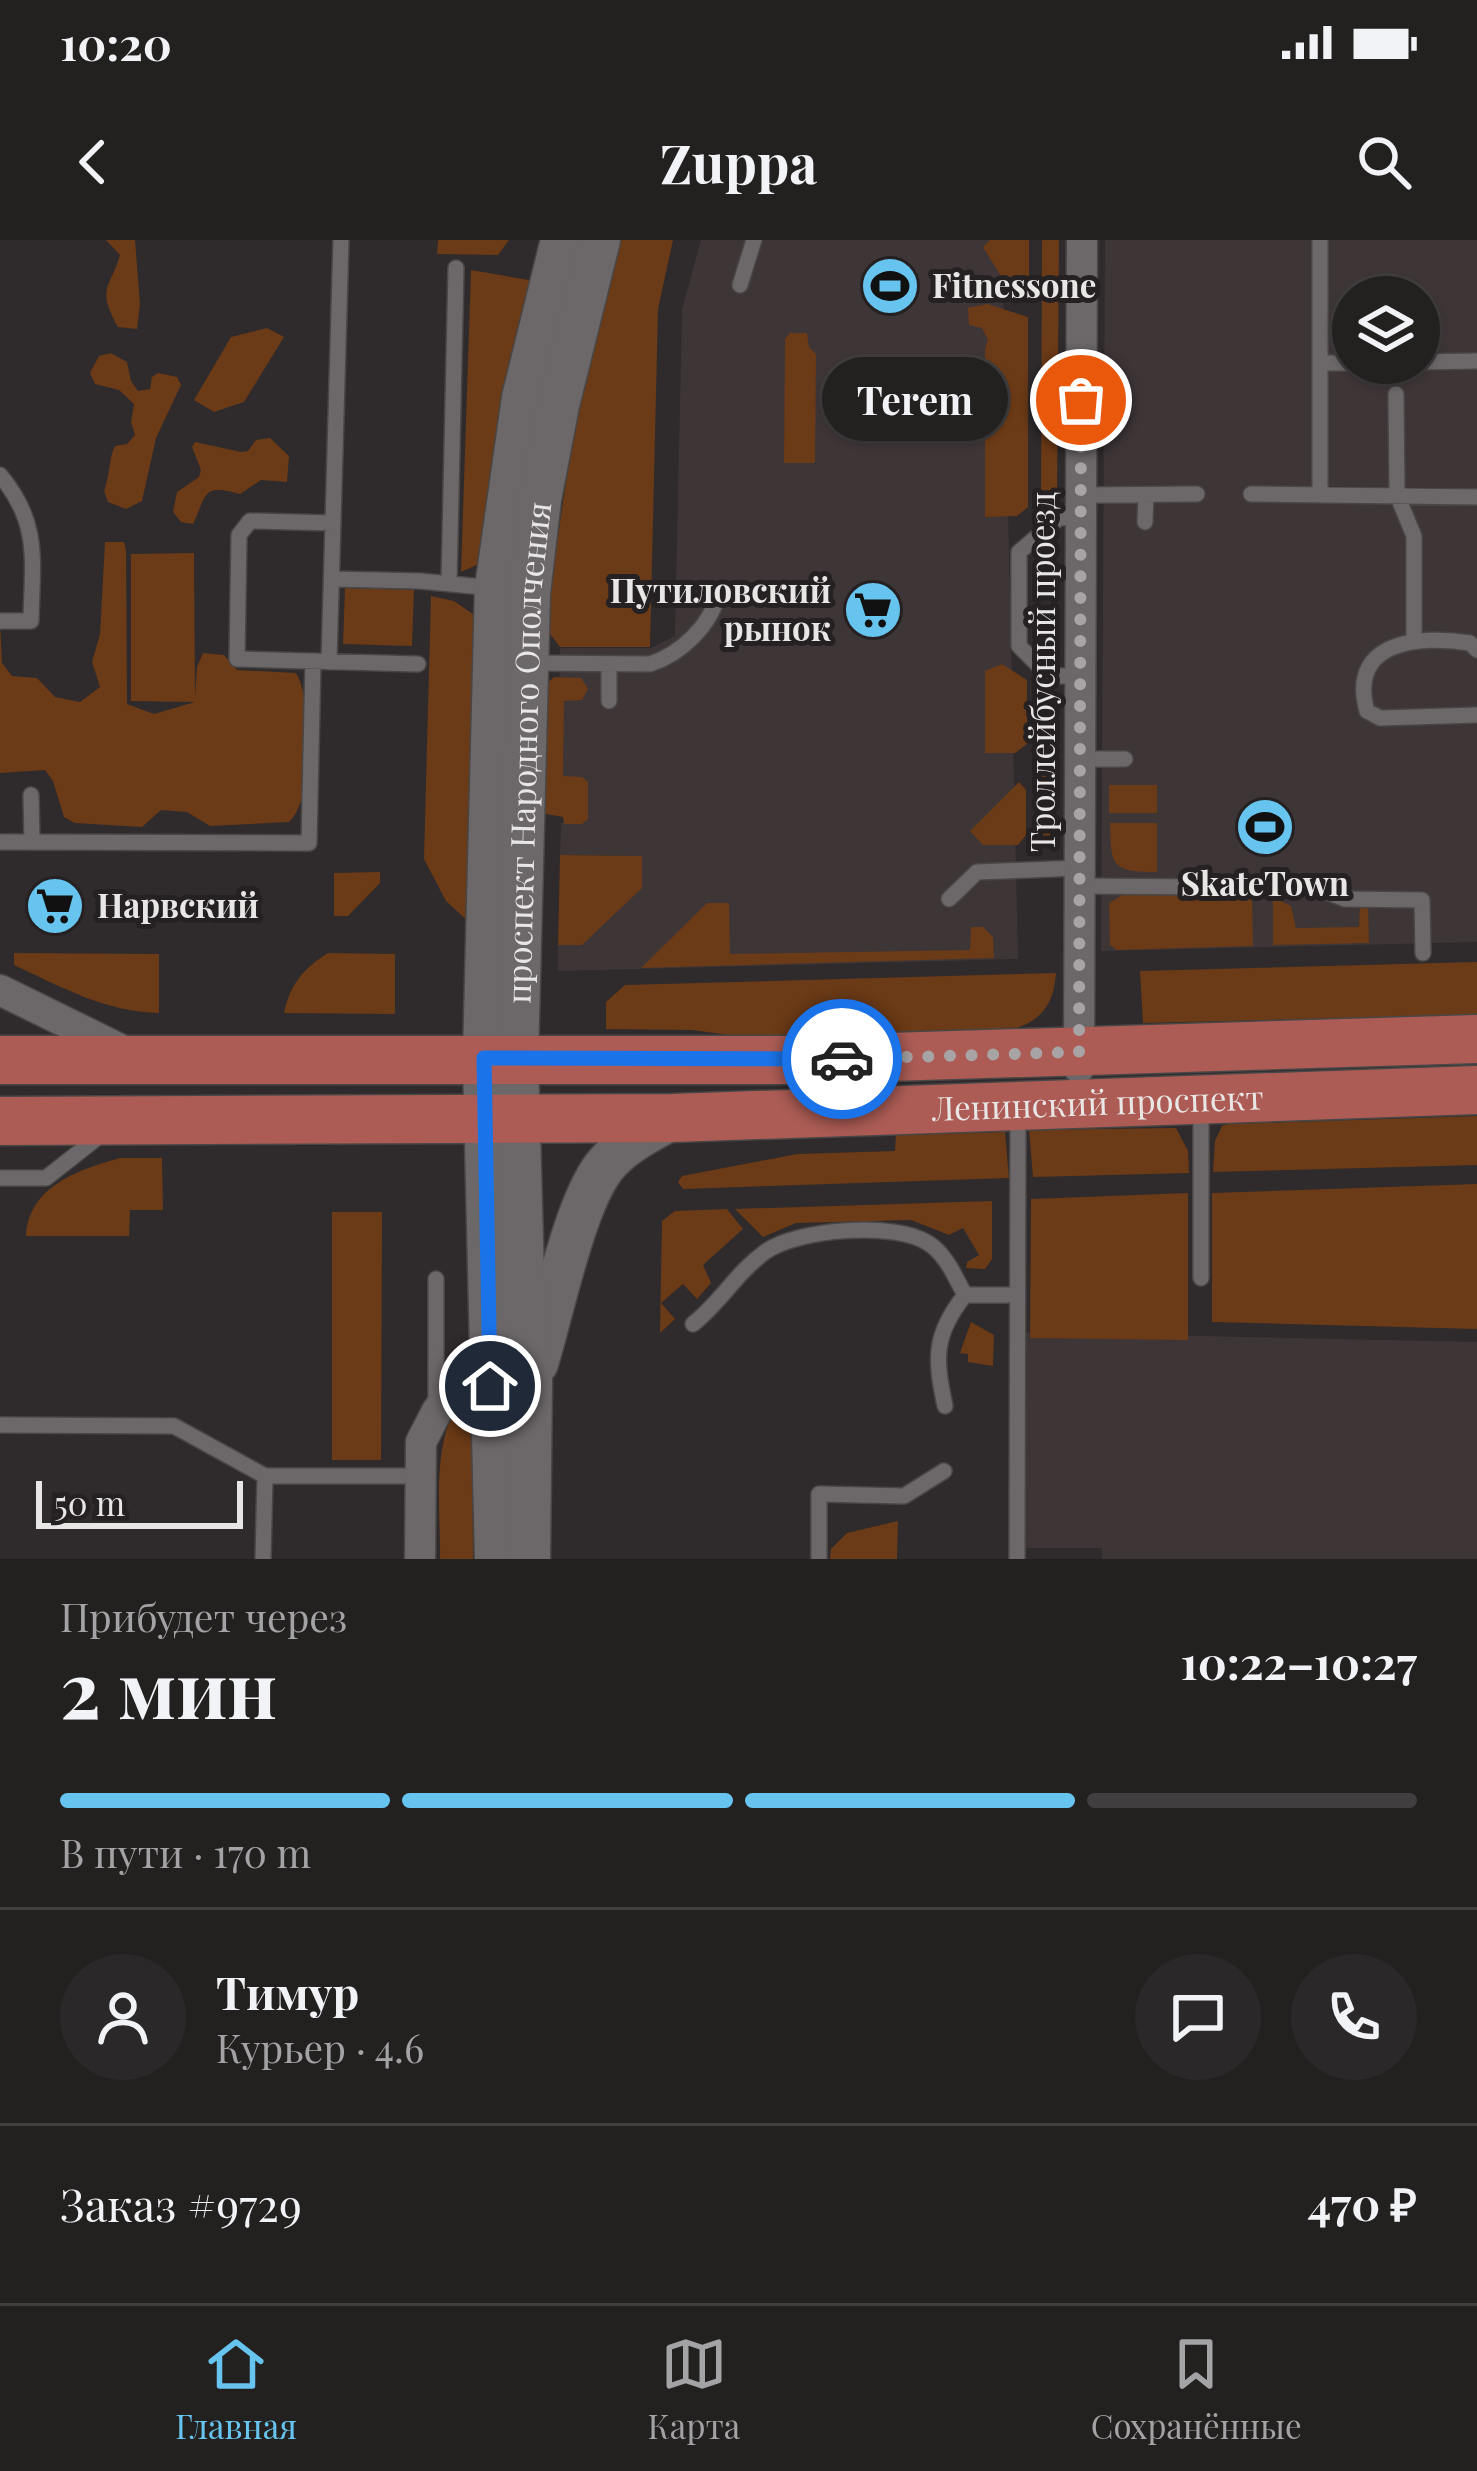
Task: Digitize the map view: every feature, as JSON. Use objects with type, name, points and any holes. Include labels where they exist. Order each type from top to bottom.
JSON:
[{"type":"main road","name":"проспект Народного Ополчения","points":[[537,1538],[531,1381],[502,1122],[496,588],[523,398],[562,240]]},
{"type":"main road","name":"проспект Народного Ополчения","points":[[500,1058],[540,499],[557,405],[598,240]]},
{"type":"main road","name":"Ленинский проспект","points":[[0,1060],[793,1060],[1477,1040]]},
{"type":"main road","name":"Ленинский проспект","points":[[0,1121],[502,1122],[1477,1090]]},
{"type":"main road","points":[[531,1381],[589,1190],[607,1163],[632,1141],[674,1118]]},
{"type":"main road","name":"проспект Народного Ополчения","points":[[496,1559],[489,1342],[502,1122]]},
{"type":"street","name":"Троллейбусный проезд","points":[[1079,1104],[1082,240]]},
{"type":"street","points":[[0,990],[142,1060]]},
{"type":"street","points":[[420,1559],[422,1442],[436,1412],[489,1342]]},
{"type":"lane","points":[[0,842],[309,843],[321,662],[332,579],[341,240]]},
{"type":"lane","points":[[740,285],[754,240]]},
{"type":"lane","points":[[1320,240],[1320,494]]},
{"type":"lane","points":[[449,583],[456,268]]},
{"type":"lane","points":[[1440,362],[1477,361]]},
{"type":"lane","points":[[1320,363],[1332,363]]},
{"type":"lane","points":[[1396,394],[1397,495],[1414,536],[1414,639]]},
{"type":"lane","points":[[0,475],[22,501],[32,538],[31,621],[0,621]]},
{"type":"lane","points":[[1145,522],[1146,494]]},
{"type":"lane","points":[[1078,677],[1048,675],[1019,646],[1019,552],[1080,506],[1146,494],[1197,494]]},
{"type":"lane","points":[[1251,494],[1477,497]]},
{"type":"lane","points":[[333,523],[250,521],[239,535],[237,659],[418,664]]},
{"type":"lane","points":[[332,579],[496,588]]},
{"type":"lane","points":[[525,663],[650,664],[664,659],[707,622],[718,595]]},
{"type":"lane","points":[[1477,650],[1470,643],[1414,639],[1371,663],[1363,680],[1367,711],[1380,718],[1477,715]]},
{"type":"lane","points":[[609,664],[609,701]]},
{"type":"lane","points":[[1078,758],[1125,759]]},
{"type":"lane","points":[[31,795],[32,842]]},
{"type":"lane","points":[[949,899],[977,872],[1317,888],[1345,899],[1422,899],[1423,952]]},
{"type":"lane","points":[[1201,1100],[1201,1278]]},
{"type":"lane","points":[[1017,1559],[1018,1106]]},
{"type":"lane","points":[[0,1178],[46,1178],[120,1120]]},
{"type":"lane","points":[[693,1324],[765,1252],[815,1233],[911,1235],[942,1254],[965,1295]]},
{"type":"lane","points":[[436,1279],[436,1412]]},
{"type":"lane","points":[[965,1295],[1015,1295]]},
{"type":"lane","points":[[945,1406],[937,1369],[938,1346],[945,1325],[965,1295]]},
{"type":"lane","points":[[0,1425],[174,1426],[266,1476],[422,1476]]},
{"type":"lane","points":[[819,1559],[819,1494],[904,1496],[944,1471]]},
{"type":"lane","points":[[263,1559],[266,1476]]},
{"type":"shaded area","points":[[106,240],[135,240],[137,329],[118,327],[108,304],[107,289],[120,255]]},
{"type":"shaded area","points":[[438,240],[509,240],[498,255],[437,254]]},
{"type":"shaded area","points":[[616,240],[673,240],[658,309],[650,647],[560,647],[547,630],[559,531]]},
{"type":"shaded area","points":[[701,240],[1002,240],[1018,959],[558,971],[558,945],[582,945],[641,856],[560,855],[561,823],[586,821],[586,780],[558,779],[560,648],[651,648],[675,636],[682,309]]},
{"type":"shaded area","points":[[990,240],[1029,240],[1029,284],[1005,283],[983,247]]},
{"type":"shaded area","points":[[1042,240],[1059,240],[1057,495],[1052,509],[1041,509]]},
{"type":"shaded area","points":[[1105,240],[1477,240],[1477,942],[1101,951]]},
{"type":"shaded area","points":[[471,270],[534,281],[494,460],[481,563],[461,572]]},
{"type":"shaded area","points":[[987,304],[1028,317],[1028,507],[1017,516],[985,517],[988,340],[982,328],[969,325],[968,308]]},
{"type":"shaded area","points":[[267,328],[284,337],[244,402],[214,412],[194,400],[231,337]]},
{"type":"shaded area","points":[[790,333],[807,333],[809,347],[816,354],[815,463],[784,463],[785,339]]},
{"type":"shaded area","points":[[111,353],[127,362],[138,391],[150,389],[158,373],[177,377],[181,385],[156,438],[142,501],[126,509],[108,502],[104,491],[115,446],[127,444],[135,435],[134,404],[119,390],[95,384],[90,373],[99,356]]},
{"type":"shaded area","points":[[270,438],[289,456],[287,482],[261,480],[240,494],[212,491],[193,524],[181,522],[173,512],[177,492],[199,477],[201,470],[192,447],[195,442],[241,452],[256,440]]},
{"type":"shaded area","points":[[105,542],[124,542],[126,550],[127,704],[154,714],[195,702],[131,701],[131,554],[194,553],[195,697],[203,653],[224,655],[237,670],[296,673],[306,705],[307,773],[297,811],[289,822],[210,826],[187,812],[161,810],[142,827],[75,823],[64,817],[45,770],[0,773],[0,622],[2,663],[12,676],[37,678],[55,697],[80,702],[100,687],[92,662],[100,634]]},
{"type":"shaded area","points":[[345,588],[414,590],[412,646],[343,644]]},
{"type":"shaded area","points":[[431,596],[454,601],[477,617],[470,923],[446,901],[424,859]]},
{"type":"shaded area","points":[[1002,664],[1027,680],[1027,744],[1015,753],[985,753],[985,671]]},
{"type":"shaded area","points":[[554,677],[581,678],[588,689],[582,700],[564,701],[563,776],[588,782],[588,819],[582,824],[564,824],[563,817],[541,813],[545,685]]},
{"type":"shaded area","points":[[1046,697],[1054,697],[1058,710],[1056,835],[1040,853],[1040,705]]},
{"type":"shaded area","points":[[1019,782],[1026,790],[1026,835],[1018,845],[983,845],[970,831]]},
{"type":"shaded area","points":[[1109,785],[1157,785],[1157,813],[1109,813]]},
{"type":"shaded area","points":[[1110,823],[1157,823],[1157,872],[1117,864]]},
{"type":"shaded area","points":[[560,855],[642,856],[642,888],[582,945],[558,945]]},
{"type":"shaded area","points":[[380,872],[380,883],[348,916],[334,916],[334,873]]},
{"type":"shaded area","points":[[1124,894],[1252,896],[1253,946],[1117,950],[1110,945],[1109,903]]},
{"type":"shaded area","points":[[1273,897],[1291,906],[1296,928],[1359,927],[1360,906],[1368,906],[1369,943],[1273,945]]},
{"type":"shaded area","points":[[707,903],[729,903],[730,954],[970,950],[971,927],[983,927],[993,937],[994,958],[641,968]]},
{"type":"shaded area","points":[[14,953],[159,954],[159,1013],[121,1008],[67,990],[14,965]]},
{"type":"shaded area","points":[[328,953],[395,954],[395,1014],[284,1013],[299,978]]},
{"type":"shaded area","points":[[1477,962],[1477,1015],[1143,1023],[1140,971]]},
{"type":"shaded area","points":[[1056,973],[1045,1009],[1013,1029],[751,1038],[692,1030],[606,1029],[606,1002],[625,985]]},
{"type":"shaded area","points":[[1477,1116],[1477,1165],[1213,1172],[1215,1141],[1228,1124]]},
{"type":"shaded area","points":[[1176,1128],[1188,1151],[1189,1173],[1033,1177],[1029,1130]]},
{"type":"shaded area","points":[[1005,1132],[1009,1178],[683,1189],[678,1182],[682,1176],[797,1154],[895,1151],[896,1135]]},
{"type":"shaded area","points":[[120,1158],[162,1158],[163,1210],[130,1210],[129,1236],[26,1236],[36,1204],[58,1183]]},
{"type":"shaded area","points":[[1477,1184],[1477,1329],[1212,1322],[1212,1193]]},
{"type":"shaded area","points":[[1188,1193],[1188,1340],[1030,1338],[1031,1199]]},
{"type":"shaded area","points":[[992,1201],[992,1259],[985,1269],[966,1268],[979,1255],[963,1228],[949,1235],[911,1220],[796,1223],[763,1237],[735,1209]]},
{"type":"shaded area","points":[[727,1209],[743,1229],[703,1265],[711,1283],[697,1299],[683,1284],[661,1303],[675,1319],[660,1333],[662,1221],[675,1211]]},
{"type":"shaded area","points":[[332,1212],[382,1212],[381,1460],[332,1460]]},
{"type":"shaded area","points":[[971,1322],[994,1335],[993,1366],[968,1362],[968,1354],[960,1353]]},
{"type":"shaded area","points":[[1010,1332],[1477,1342],[1477,1559],[1102,1559],[1102,1548],[1010,1548]]},
{"type":"shaded area","points":[[472,1394],[473,1559],[440,1559],[443,1446],[458,1407]]},
{"type":"shaded area","points":[[898,1521],[897,1559],[830,1559],[831,1549],[847,1533]]},
{"type":"way so far","points":[[842,1059],[1079,1052],[1081,400]]},
{"type":"place","name":"Fitnessone","points":[[890,286]]},
{"type":"place","name":"Terem","points":[[1081,400]]},
{"type":"place","name":"Путиловский рынок","points":[[873,610]]},
{"type":"place","name":"SkateTown","points":[[1265,827]]},
{"type":"place","name":"Нарвский","points":[[55,906]]},
{"type":"route","points":[[490,1386],[484,1058],[842,1059]]}]
